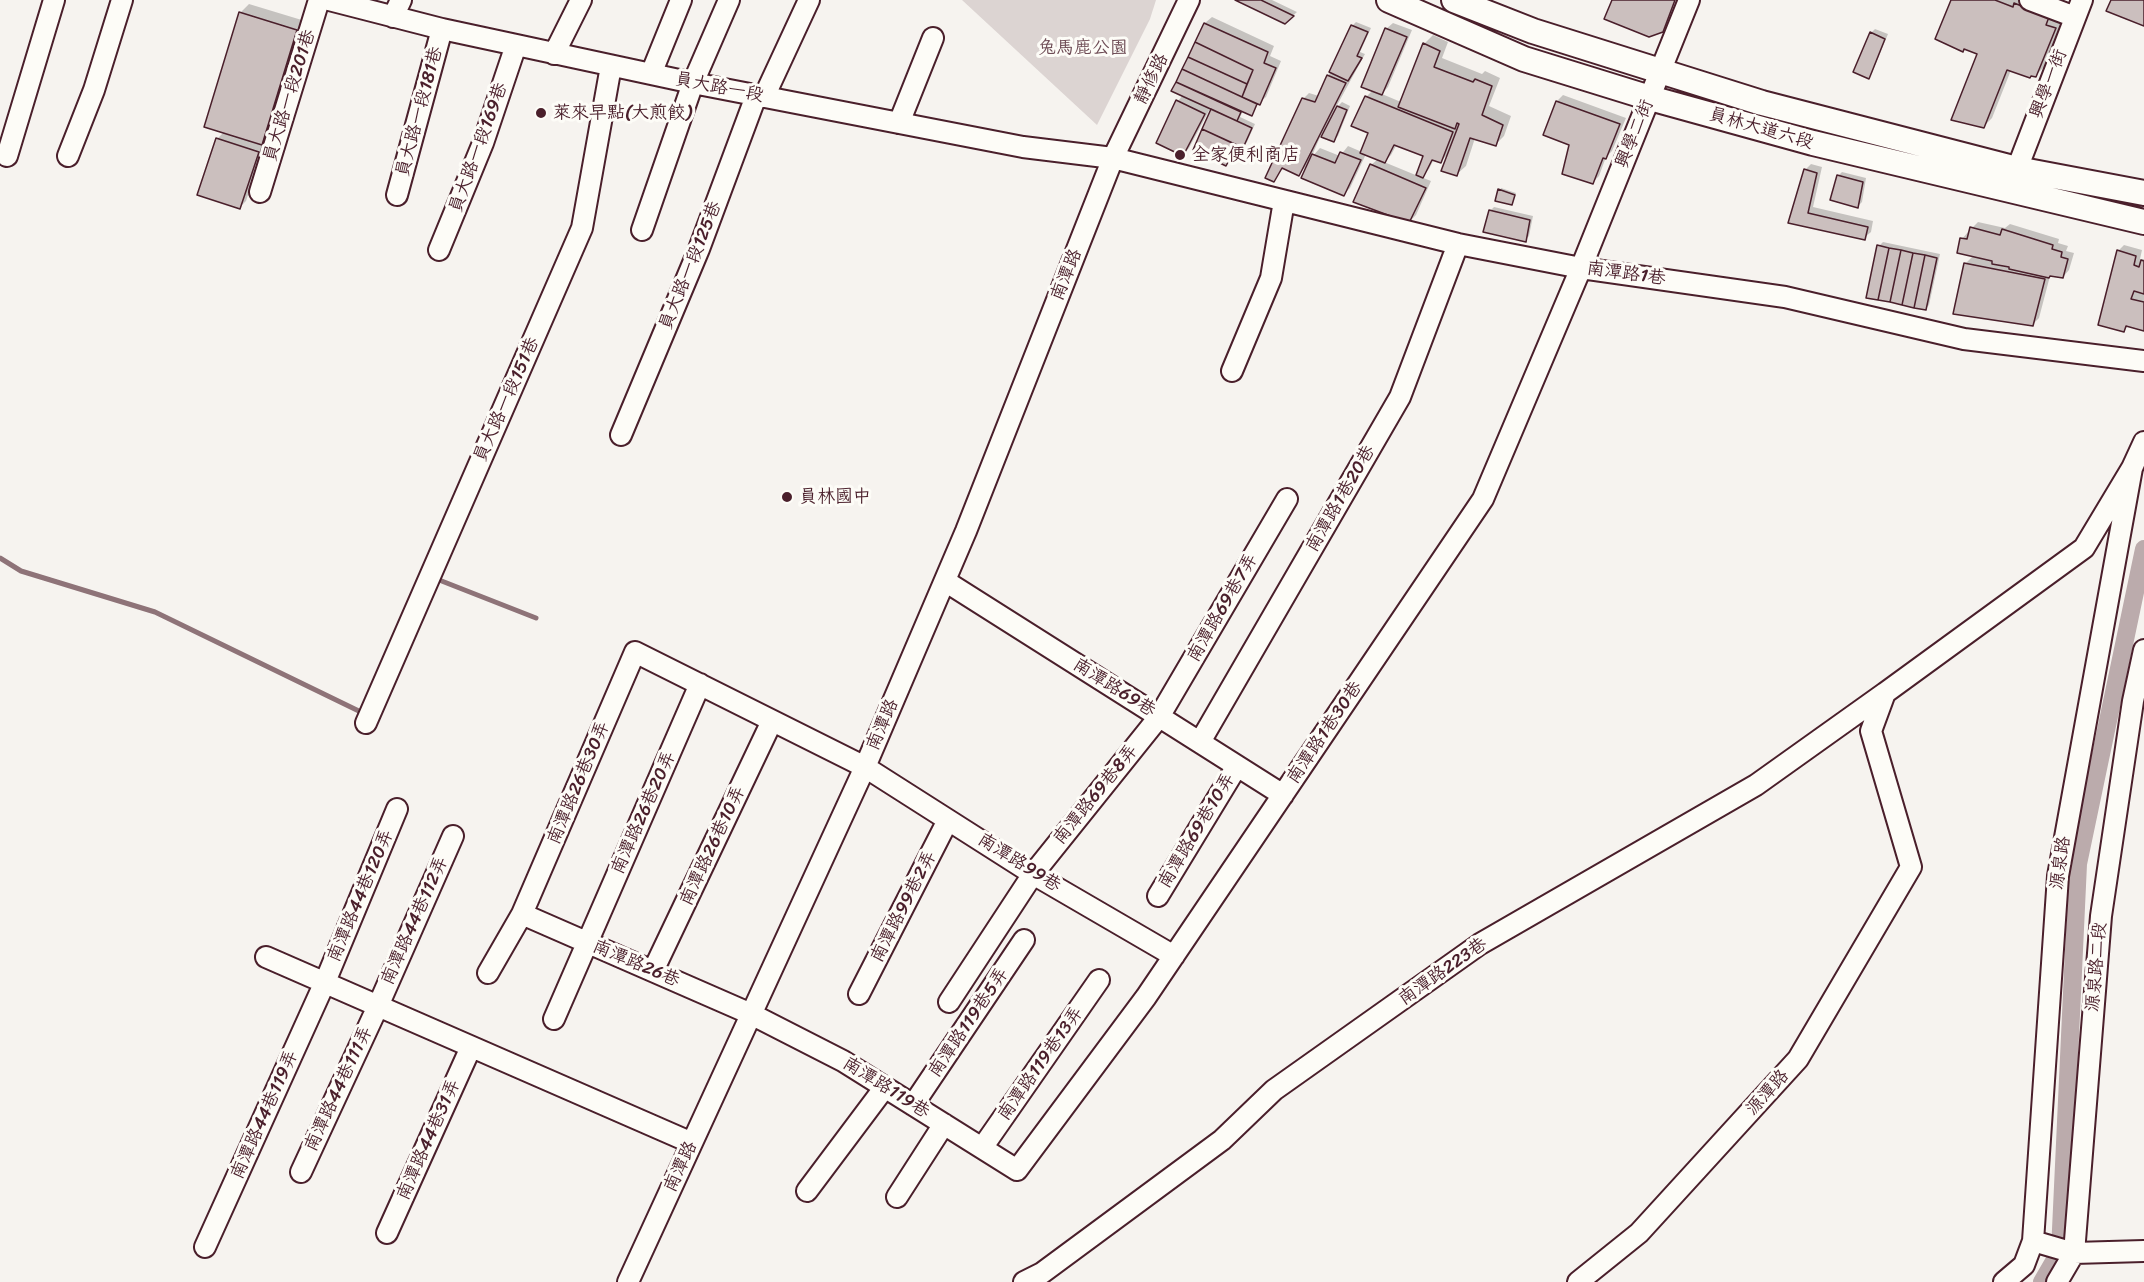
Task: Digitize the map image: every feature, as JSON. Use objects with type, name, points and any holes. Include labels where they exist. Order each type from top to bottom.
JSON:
[{"type":"main road","name":"員林大道六段","points":[[1389,0],[1524,59],[1650,98],[1813,143],[2144,222]]},
{"type":"main road","name":"員林大道六段","points":[[1454,0],[1533,31],[1762,103],[2016,169],[2144,193]]},
{"type":"street","points":[[7,156],[54,0]]},
{"type":"street","points":[[68,156],[94,90],[122,0]]},
{"type":"street","name":"員大路一段201巷","points":[[260,192],[319,0]]},
{"type":"street","name":"員大路一段","points":[[329,0],[397,8],[442,29],[693,83],[1023,147],[1113,158]]},
{"type":"street","points":[[555,54],[581,0]]},
{"type":"street","points":[[651,74],[681,0]]},
{"type":"street","points":[[642,230],[693,83],[729,0]]},
{"type":"street","name":"員大路一段125巷","points":[[621,435],[760,96],[809,0]]},
{"type":"street","name":"靜修路","points":[[1113,158],[1189,0]]},
{"type":"street","name":"興學二街","points":[[1581,268],[1689,0]]},
{"type":"street","points":[[2031,0],[2079,9]]},
{"type":"street","name":"興學一街","points":[[2016,169],[2079,9]]},
{"type":"street","name":"員大路一段181巷","points":[[397,195],[442,29]]},
{"type":"street","points":[[899,123],[933,38]]},
{"type":"street","name":"員大路一段169巷","points":[[439,250],[483,143],[516,45]]},
{"type":"street","name":"員大路一段151巷","points":[[366,723],[582,228],[611,66]]},
{"type":"street","name":"南潭路1巷","points":[[1113,158],[1458,244],[1581,268],[1785,297],[1964,339],[2144,361]]},
{"type":"street","name":"南潭路","points":[[627,1282],[865,767],[945,581],[1113,158]]},
{"type":"street","points":[[1232,371],[1271,278],[1284,201]]},
{"type":"street","name":"南潭路1巷20巷","points":[[1200,742],[1400,398],[1458,244]]},
{"type":"street","name":"南潭路1巷30巷","points":[[1017,1170],[1146,997],[1484,499],[1581,268]]},
{"type":"street","name":"源泉路","points":[[2004,1282],[2024,1265],[2033,1241],[2058,876],[2133,468],[2144,442]]},
{"type":"street","name":"南潭路223巷","points":[[1024,1282],[1042,1273],[1222,1140],[1274,1090],[1480,944],[1756,785],[2084,548],[2133,468]]},
{"type":"street","name":"南潭路69巷7弄","points":[[1160,717],[1287,499]]},
{"type":"street","name":"南潭路69巷","points":[[945,581],[1283,795]]},
{"type":"street","name":"源泉路二段","points":[[2057,1282],[2073,1252],[2101,916],[2133,701],[2144,650]]},
{"type":"street","name":"南潭路99巷","points":[[635,652],[865,767],[1033,873],[1174,956]]},
{"type":"street","name":"南潭路26巷30弄","points":[[488,973],[522,914],[635,652]]},
{"type":"street","name":"南潭路26巷20弄","points":[[554,1019],[700,684]]},
{"type":"street","name":"源潭路","points":[[1578,1282],[1639,1233],[1798,1059],[1911,867],[1871,731],[1885,693]]},
{"type":"street","name":"南潭路69巷8弄","points":[[949,1002],[1033,873],[1160,717]]},
{"type":"street","name":"南潭路26巷10弄","points":[[653,971],[772,721]]},
{"type":"street","name":"南潭路69巷10弄","points":[[1158,896],[1237,765]]},
{"type":"street","name":"南潭路44巷120弄","points":[[324,982],[397,809]]},
{"type":"street","name":"南潭路99巷2弄","points":[[860,994],[948,820]]},
{"type":"street","name":"南潭路44巷112弄","points":[[378,1006],[453,836]]},
{"type":"street","name":"南潭路26巷","points":[[522,914],[751,1014]]},
{"type":"street","name":"南潭路119巷5弄","points":[[913,1105],[1024,940]]},
{"type":"street","points":[[266,957],[692,1143]]},
{"type":"street","name":"南潭路119巷13弄","points":[[982,1148],[1099,980]]},
{"type":"street","name":"南潭路44巷119弄","points":[[205,1247],[324,982]]},
{"type":"street","name":"南潭路44巷111弄","points":[[301,1172],[378,1006]]},
{"type":"street","name":"南潭路119巷","points":[[751,1014],[843,1061],[1017,1170]]},
{"type":"street","name":"南潭路44巷31弄","points":[[387,1233],[471,1047]]},
{"type":"street","points":[[807,1191],[885,1087]]},
{"type":"street","points":[[897,1197],[944,1124]]},
{"type":"street","points":[[2033,1241],[2073,1252],[2144,1251]]},
{"type":"green space","name":"兔馬鹿公園","points":[[962,0],[1156,0],[1150,19],[1097,125]]},
{"type":"building","points":[[1235,0],[1261,0],[1294,16],[1285,24]]},
{"type":"building","points":[[1612,0],[1675,0],[1663,32],[1649,37],[1604,19]]},
{"type":"building","points":[[1951,0],[1995,0],[2013,7],[2014,3],[2049,17],[2046,25],[2056,28],[2036,77],[2031,76],[2030,78],[2007,70],[1984,128],[1951,120],[1977,54],[1964,49],[1963,52],[1935,39]]},
{"type":"building","points":[[2111,0],[2144,0],[2144,26],[2106,11]]},
{"type":"building","points":[[239,12],[297,30],[262,145],[204,127]]},
{"type":"building","points":[[1204,23],[1268,52],[1264,63],[1276,68],[1260,105],[1242,97],[1253,70],[1195,42]]},
{"type":"building","points":[[1351,25],[1368,32],[1357,56],[1362,58],[1348,81],[1329,72]]},
{"type":"building","points":[[1385,28],[1407,37],[1382,95],[1361,87]]},
{"type":"building","points":[[1870,32],[1885,39],[1869,79],[1853,72]]},
{"type":"building","points":[[1195,42],[1253,70],[1247,84],[1188,57]]},
{"type":"building","points":[[1423,43],[1440,51],[1434,67],[1473,82],[1475,79],[1492,86],[1482,115],[1503,125],[1496,146],[1470,138],[1457,176],[1441,171],[1459,124],[1457,123],[1455,129],[1398,107]]},
{"type":"building","points":[[1188,57],[1247,84],[1242,97],[1182,69]]},
{"type":"building","points":[[1182,69],[1257,104],[1252,116],[1176,82]]},
{"type":"building","points":[[1327,75],[1346,83],[1299,176],[1282,168],[1274,182],[1265,178],[1302,98],[1315,102]]},
{"type":"building","points":[[1176,82],[1241,112],[1237,121],[1171,91]]},
{"type":"building","points":[[1365,96],[1453,132],[1441,163],[1432,160],[1423,178],[1416,175],[1423,156],[1394,145],[1385,163],[1360,153],[1368,133],[1351,126]]},
{"type":"building","points":[[1176,100],[1205,114],[1183,156],[1156,143]]},
{"type":"building","points":[[1556,101],[1620,124],[1593,184],[1562,174],[1569,145],[1543,135]]},
{"type":"building","points":[[1337,106],[1347,110],[1334,142],[1321,137]]},
{"type":"building","points":[[1211,109],[1252,128],[1243,148],[1202,129]]},
{"type":"building","points":[[1202,129],[1237,145],[1226,166],[1193,150]]},
{"type":"building","points":[[216,138],[259,152],[240,209],[197,195]]},
{"type":"building","points":[[1340,152],[1361,160],[1344,196],[1301,178],[1312,154],[1335,163]]},
{"type":"building","points":[[1370,164],[1426,188],[1409,223],[1353,202]]},
{"type":"building","points":[[1804,169],[1817,173],[1808,213],[1868,227],[1865,240],[1788,223]]},
{"type":"building","points":[[1837,175],[1863,182],[1858,208],[1830,200]]},
{"type":"building","points":[[1498,189],[1515,195],[1512,205],[1495,201]]},
{"type":"building","points":[[1489,210],[1530,220],[1526,242],[1483,232]]},
{"type":"building","points":[[1970,227],[2000,235],[2002,229],[2053,245],[2052,249],[2062,252],[2061,257],[2068,259],[2063,278],[2050,276],[2049,278],[2009,269],[2009,267],[1992,264],[1992,261],[1957,253],[1960,238],[1967,239]]},
{"type":"building","points":[[1877,245],[1889,248],[1878,300],[1866,298]]},
{"type":"building","points":[[1889,248],[1901,250],[1890,302],[1878,300]]},
{"type":"building","points":[[1901,250],[1913,253],[1902,305],[1890,302]]},
{"type":"building","points":[[2117,250],[2136,256],[2134,265],[2139,267],[2141,260],[2144,261],[2144,294],[2134,291],[2131,299],[2144,302],[2144,331],[2126,326],[2124,332],[2098,325]]},
{"type":"building","points":[[1913,253],[1925,255],[1914,308],[1902,305]]},
{"type":"building","points":[[1925,255],[1937,258],[1926,310],[1914,308]]},
{"type":"building","points":[[1964,263],[2045,279],[2033,326],[1953,314]]},
{"type":"waterway","points":[[2042,1282],[2060,1251],[2078,864],[2144,549]]},
{"type":"waterway","points":[[0,558],[21,571],[155,612],[365,714]]},
{"type":"waterway","points":[[434,578],[536,618]]},
{"type":"place","name":"萊來早點(大煎餃)","points":[[541,113]]},
{"type":"place","name":"全家便利商店","points":[[1180,155]]},
{"type":"place","name":"員林國中","points":[[787,497]]}]
